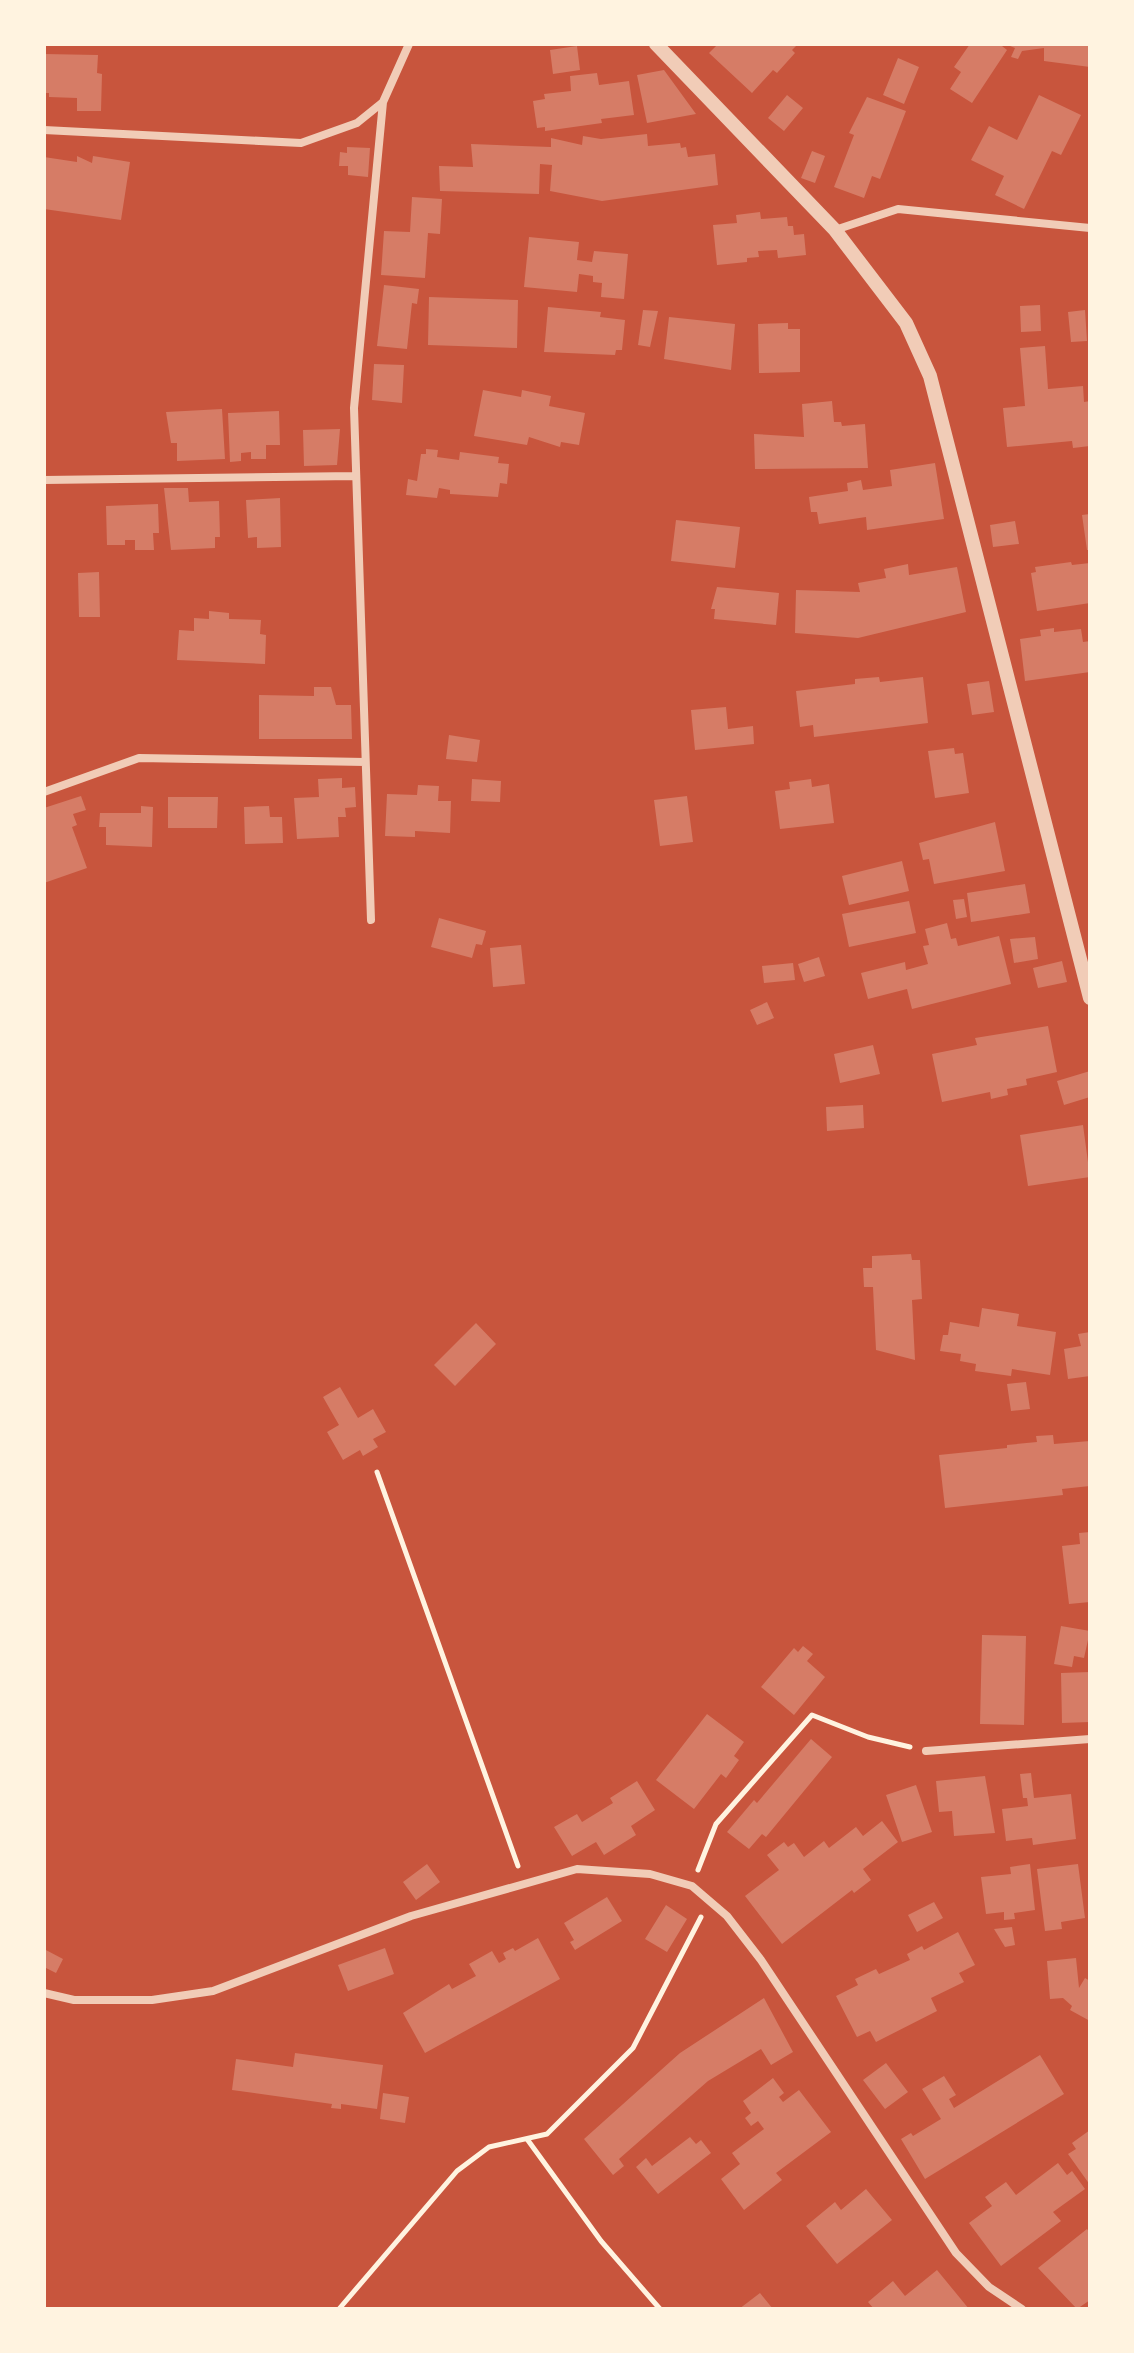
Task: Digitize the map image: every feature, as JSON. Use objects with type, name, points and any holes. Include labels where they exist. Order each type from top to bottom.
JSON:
[{"type":"street","points":[[371,920],[354,408],[383,102],[409,44]]},
{"type":"street","points":[[656,44],[835,230],[906,323],[930,376],[1090,998]]},
{"type":"street","points":[[44,130],[301,143],[357,123],[383,102]]},
{"type":"street","points":[[835,230],[898,209],[1090,228]]},
{"type":"street","points":[[44,480],[356,476]]},
{"type":"street","points":[[44,792],[139,758],[365,762]]},
{"type":"street","points":[[926,1751],[1090,1739]]},
{"type":"street","points":[[44,1993],[74,2000],[152,2000],[213,1991],[411,1916],[577,1869],[650,1874],[692,1886],[711,1899],[761,1960],[956,2253],[989,2287],[1022,2309]]},
{"type":"path","points":[[377,1472],[476,1756],[525,1883]]},
{"type":"path","points":[[692,1886],[716,1824],[812,1715],[868,1737],[926,1751]]},
{"type":"path","points":[[339,2309],[457,2171],[489,2147],[547,2134],[633,2048],[711,1899]]},
{"type":"path","points":[[527,2139],[601,2241],[657,2308]]},
{"type":"building","points":[[718,44],[798,44],[792,50],[795,53],[777,73],[773,70],[752,93],[709,53]]},
{"type":"building","points":[[970,44],[1004,44],[1002,46],[1007,50],[972,103],[950,89],[961,72],[954,67]]},
{"type":"building","points":[[1005,44],[1090,44],[1090,67],[1044,61],[1044,48],[1022,51],[1018,59],[1011,57],[1015,48]]},
{"type":"building","points":[[577,46],[580,70],[553,74],[550,50]]},
{"type":"building","points":[[44,54],[98,55],[97,73],[102,74],[101,111],[77,111],[77,98],[49,97],[49,93],[44,93]]},
{"type":"building","points":[[898,58],[919,67],[904,104],[883,95]]},
{"type":"building","points":[[664,70],[696,114],[647,123],[637,75]]},
{"type":"building","points":[[597,73],[599,85],[629,81],[634,115],[545,131],[545,127],[537,128],[533,101],[545,99],[544,94],[571,91],[570,76]]},
{"type":"building","points":[[787,95],[803,108],[784,131],[768,118]]},
{"type":"building","points":[[1039,95],[1081,115],[1061,155],[1052,151],[1024,209],[995,195],[1004,176],[971,160],[989,126],[1017,140]]},
{"type":"building","points":[[867,97],[906,111],[880,179],[872,176],[864,198],[834,187],[854,135],[849,133]]},
{"type":"building","points":[[647,134],[648,146],[680,143],[681,148],[686,147],[688,157],[715,154],[718,185],[602,201],[550,191],[552,165],[540,164],[539,194],[440,191],[439,166],[473,167],[471,144],[551,147],[551,138],[582,145],[583,136],[601,139]]},
{"type":"building","points":[[347,147],[370,148],[368,177],[348,175],[348,166],[339,166],[340,152],[347,153]]},
{"type":"building","points":[[812,151],[825,156],[815,183],[801,178]]},
{"type":"building","points":[[77,156],[92,163],[93,156],[130,162],[121,220],[44,209],[44,157],[77,162]]},
{"type":"building","points":[[412,197],[442,199],[440,234],[428,233],[425,278],[381,275],[384,231],[410,232]]},
{"type":"building","points":[[760,212],[761,219],[787,217],[794,235],[804,234],[806,255],[778,258],[777,250],[758,251],[759,257],[747,258],[747,262],[717,265],[713,225],[737,223],[736,215]]},
{"type":"building","points":[[529,237],[579,242],[577,260],[592,262],[594,251],[628,254],[624,299],[601,297],[602,283],[593,282],[593,276],[579,274],[577,292],[524,287]]},
{"type":"building","points":[[384,285],[419,289],[417,304],[412,303],[407,349],[377,346]]},
{"type":"building","points":[[429,297],[518,300],[517,348],[428,345]]},
{"type":"building","points":[[1040,305],[1041,331],[1021,332],[1020,306]]},
{"type":"building","points":[[548,307],[601,312],[600,317],[625,320],[622,350],[616,350],[615,355],[544,352]]},
{"type":"building","points":[[643,310],[658,311],[650,347],[638,345]]},
{"type":"building","points":[[1085,310],[1087,341],[1071,342],[1068,312]]},
{"type":"building","points":[[669,317],[735,324],[731,370],[664,359]]},
{"type":"building","points":[[788,323],[788,329],[800,329],[800,372],[759,373],[758,324]]},
{"type":"building","points":[[1045,346],[1048,389],[1083,386],[1084,402],[1090,401],[1090,446],[1073,448],[1072,441],[1007,447],[1003,408],[1025,406],[1020,348]]},
{"type":"building","points":[[374,364],[404,365],[402,403],[372,400]]},
{"type":"building","points":[[483,390],[521,397],[522,390],[551,396],[549,406],[585,413],[579,445],[561,442],[560,447],[529,437],[527,445],[474,436]]},
{"type":"building","points":[[832,401],[834,422],[841,422],[842,426],[865,424],[868,468],[755,469],[754,434],[804,437],[802,404]]},
{"type":"building","points":[[222,409],[225,459],[177,461],[177,443],[171,443],[166,412]]},
{"type":"building","points":[[279,411],[280,445],[266,445],[266,459],[251,459],[251,452],[241,453],[241,461],[230,462],[228,413]]},
{"type":"building","points":[[340,429],[337,465],[304,466],[303,430]]},
{"type":"building","points":[[426,449],[438,450],[437,457],[459,460],[460,452],[499,457],[498,463],[509,464],[507,484],[500,483],[498,497],[450,494],[450,490],[439,488],[437,498],[406,495],[408,479],[417,481],[421,454],[426,454]]},
{"type":"building","points":[[935,463],[944,519],[867,530],[866,517],[819,524],[817,512],[811,512],[809,497],[848,491],[847,483],[861,480],[863,490],[892,486],[890,470]]},
{"type":"building","points":[[164,488],[188,488],[189,502],[219,501],[220,537],[215,537],[215,548],[171,550]]},
{"type":"building","points":[[280,498],[281,547],[257,548],[257,537],[248,538],[246,500]]},
{"type":"building","points":[[158,504],[159,533],[153,533],[154,550],[135,550],[135,540],[125,540],[125,545],[107,545],[106,506]]},
{"type":"building","points":[[1090,514],[1090,550],[1087,550],[1082,515]]},
{"type":"building","points":[[676,520],[740,527],[735,568],[671,561]]},
{"type":"building","points":[[1015,521],[1019,544],[993,547],[990,525]]},
{"type":"building","points":[[1071,562],[1072,565],[1090,563],[1090,603],[1037,611],[1031,573],[1036,572],[1035,567]]},
{"type":"building","points":[[908,564],[909,575],[957,567],[966,612],[858,638],[795,633],[796,590],[860,592],[858,583],[886,578],[884,569]]},
{"type":"building","points":[[99,572],[100,617],[79,617],[78,573]]},
{"type":"building","points":[[717,587],[779,593],[776,625],[714,619],[715,609],[711,609]]},
{"type":"building","points":[[209,611],[229,613],[229,619],[261,620],[260,634],[266,635],[265,664],[177,660],[179,630],[194,631],[194,618],[209,619]]},
{"type":"building","points":[[1054,628],[1054,632],[1081,629],[1083,642],[1090,641],[1090,672],[1025,681],[1020,639],[1041,636],[1040,630]]},
{"type":"building","points":[[879,677],[880,682],[923,677],[928,723],[814,737],[813,725],[800,727],[796,691],[855,684],[855,679]]},
{"type":"building","points":[[989,681],[994,712],[972,715],[967,684]]},
{"type":"building","points":[[314,687],[331,687],[336,705],[351,705],[352,739],[259,739],[259,695],[314,696]]},
{"type":"building","points":[[726,707],[728,729],[753,726],[754,744],[695,750],[691,710]]},
{"type":"building","points":[[449,735],[480,740],[477,762],[446,759]]},
{"type":"building","points":[[954,748],[955,754],[963,753],[969,793],[935,798],[928,751]]},
{"type":"building","points":[[342,778],[342,788],[355,787],[356,807],[345,808],[346,817],[338,817],[339,837],[297,839],[294,798],[319,797],[318,779]]},
{"type":"building","points":[[472,779],[501,781],[500,802],[471,801]]},
{"type":"building","points":[[811,779],[812,787],[829,784],[834,823],[780,829],[775,791],[790,789],[789,782]]},
{"type":"building","points":[[418,785],[439,786],[438,801],[451,801],[450,833],[415,831],[415,837],[385,836],[387,794],[417,795]]},
{"type":"building","points":[[81,796],[86,810],[73,814],[77,825],[72,827],[87,868],[44,883],[44,808]]},
{"type":"building","points":[[687,796],[693,842],[660,846],[654,800]]},
{"type":"building","points":[[168,797],[218,797],[217,828],[168,828]]},
{"type":"building","points":[[141,806],[153,807],[152,847],[106,845],[106,827],[99,827],[100,813],[141,813]]},
{"type":"building","points":[[269,806],[270,817],[282,817],[283,843],[245,844],[244,807]]},
{"type":"building","points":[[995,822],[1005,871],[934,884],[929,859],[923,860],[919,843]]},
{"type":"building","points":[[902,861],[909,891],[849,905],[842,876]]},
{"type":"building","points":[[1025,884],[1030,913],[971,922],[967,893]]},
{"type":"building","points":[[964,899],[967,917],[956,919],[953,900]]},
{"type":"building","points":[[909,901],[916,933],[849,947],[842,914]]},
{"type":"building","points":[[439,918],[486,931],[482,945],[476,944],[472,958],[431,947]]},
{"type":"building","points":[[947,923],[951,939],[956,938],[958,946],[999,936],[1011,984],[912,1009],[907,989],[868,999],[861,973],[905,962],[906,970],[928,964],[923,946],[929,945],[925,929]]},
{"type":"building","points":[[1035,937],[1038,959],[1014,963],[1010,939]]},
{"type":"building","points":[[521,945],[525,984],[493,987],[490,948]]},
{"type":"building","points":[[819,957],[825,976],[804,982],[798,964]]},
{"type":"building","points":[[1062,961],[1067,982],[1038,988],[1033,968]]},
{"type":"building","points":[[793,963],[795,980],[764,983],[762,966]]},
{"type":"building","points":[[767,1002],[774,1018],[757,1025],[750,1010]]},
{"type":"building","points":[[1048,1026],[1057,1072],[1026,1079],[1027,1085],[1007,1089],[1008,1095],[991,1099],[990,1092],[942,1102],[932,1054],[977,1045],[975,1038]]},
{"type":"building","points":[[873,1045],[880,1074],[840,1083],[834,1054]]},
{"type":"building","points":[[1090,1071],[1090,1097],[1064,1105],[1057,1081]]},
{"type":"building","points":[[863,1105],[864,1128],[827,1131],[826,1107]]},
{"type":"building","points":[[1083,1125],[1090,1177],[1028,1186],[1020,1135]]},
{"type":"building","points":[[911,1254],[912,1260],[920,1260],[922,1299],[912,1300],[915,1360],[876,1350],[873,1287],[864,1287],[863,1268],[872,1268],[872,1256]]},
{"type":"building","points":[[982,1308],[1019,1314],[1017,1326],[1056,1332],[1050,1375],[1012,1369],[1011,1376],[975,1371],[976,1364],[960,1361],[961,1354],[940,1351],[950,1322],[979,1327]]},
{"type":"building","points":[[476,1323],[496,1344],[455,1386],[434,1365]]},
{"type":"building","points":[[1090,1332],[1090,1376],[1068,1379],[1064,1349],[1081,1346],[1078,1334]]},
{"type":"building","points":[[1026,1382],[1030,1409],[1011,1411],[1007,1384]]},
{"type":"building","points":[[340,1387],[358,1418],[373,1409],[386,1432],[373,1439],[378,1447],[363,1456],[360,1450],[343,1460],[327,1432],[339,1425],[323,1397]]},
{"type":"building","points":[[1053,1435],[1054,1444],[1090,1441],[1090,1486],[1062,1489],[1063,1495],[945,1508],[939,1455],[1007,1448],[1007,1445],[1037,1442],[1036,1436]]},
{"type":"building","points":[[1090,1532],[1090,1602],[1069,1604],[1062,1546],[1080,1544],[1079,1533]]},
{"type":"building","points":[[1061,1626],[1090,1631],[1084,1658],[1074,1656],[1072,1667],[1054,1664]]},
{"type":"building","points":[[982,1635],[1026,1636],[1024,1725],[980,1724]]},
{"type":"building","points":[[803,1646],[813,1654],[807,1661],[825,1677],[794,1715],[761,1687],[794,1648],[798,1652]]},
{"type":"building","points":[[1090,1672],[1090,1722],[1062,1723],[1061,1673]]},
{"type":"building","points":[[707,1714],[744,1742],[734,1756],[739,1760],[726,1778],[721,1774],[694,1809],[656,1780]]},
{"type":"building","points":[[811,1739],[832,1757],[766,1837],[762,1834],[749,1849],[727,1832],[754,1800],[757,1803]]},
{"type":"building","points":[[1031,1773],[1034,1798],[1071,1794],[1076,1839],[1033,1845],[1032,1838],[1006,1841],[1002,1809],[1028,1806],[1027,1798],[1023,1798],[1020,1774]]},
{"type":"building","points":[[985,1776],[995,1833],[954,1836],[952,1811],[939,1812],[936,1781]]},
{"type":"building","points":[[637,1781],[655,1810],[631,1826],[636,1835],[604,1855],[596,1842],[572,1856],[554,1827],[577,1814],[582,1822],[613,1803],[610,1798]]},
{"type":"building","points":[[916,1785],[932,1832],[902,1842],[886,1795]]},
{"type":"building","points":[[882,1821],[898,1842],[863,1869],[871,1880],[854,1893],[852,1890],[782,1944],[745,1896],[779,1870],[767,1855],[784,1842],[788,1847],[794,1843],[804,1857],[824,1841],[829,1848],[856,1827],[863,1836]]},
{"type":"building","points":[[427,1864],[440,1882],[416,1900],[403,1882]]},
{"type":"building","points":[[1030,1864],[1035,1910],[1014,1913],[1015,1919],[1004,1920],[1004,1912],[986,1914],[981,1877],[1011,1874],[1010,1867]]},
{"type":"building","points":[[1078,1864],[1085,1918],[1061,1922],[1062,1929],[1045,1931],[1037,1869]]},
{"type":"building","points":[[607,1897],[622,1921],[575,1950],[570,1942],[574,1940],[564,1923]]},
{"type":"building","points":[[934,1902],[943,1918],[917,1932],[908,1915]]},
{"type":"building","points":[[666,1905],[687,1919],[667,1952],[645,1939]]},
{"type":"building","points":[[1012,1927],[1015,1945],[1005,1947],[994,1929]]},
{"type":"building","points":[[958,1932],[975,1965],[959,1973],[964,1982],[931,1998],[937,2011],[876,2042],[870,2031],[857,2037],[836,1996],[858,1985],[855,1979],[876,1969],[879,1974],[910,1960],[907,1954],[922,1946],[924,1950]]},
{"type":"building","points":[[538,1938],[560,1979],[425,2053],[403,2013],[449,1984],[452,1989],[476,1976],[469,1964],[492,1951],[499,1963],[506,1959],[503,1953],[513,1948],[515,1951]]},
{"type":"building","points":[[385,1948],[394,1974],[348,1991],[338,1965]]},
{"type":"building","points":[[44,1949],[63,1959],[56,1973],[44,1967]]},
{"type":"building","points":[[1076,1958],[1079,1988],[1085,1978],[1090,1981],[1090,2021],[1070,2010],[1072,2006],[1063,1998],[1050,1999],[1047,1961]]},
{"type":"building","points":[[764,1998],[793,2052],[771,2065],[761,2049],[708,2081],[619,2159],[624,2166],[613,2175],[584,2139],[680,2053]]},
{"type":"building","points":[[295,2053],[383,2065],[377,2109],[341,2104],[341,2109],[331,2108],[332,2104],[232,2090],[236,2059],[293,2067]]},
{"type":"building","points":[[1040,2055],[1064,2094],[925,2179],[901,2139],[911,2133],[913,2136],[941,2119],[922,2089],[944,2076],[956,2095],[949,2099],[954,2108]]},
{"type":"building","points":[[886,2063],[908,2092],[885,2109],[863,2080]]},
{"type":"building","points":[[773,2078],[784,2093],[779,2097],[783,2102],[799,2090],[831,2132],[776,2173],[782,2180],[744,2210],[721,2179],[740,2164],[732,2153],[764,2129],[758,2121],[751,2126],[745,2118],[751,2113],[743,2101]]},
{"type":"building","points":[[383,2093],[409,2097],[405,2123],[380,2119]]},
{"type":"building","points":[[1090,2130],[1090,2185],[1068,2154],[1076,2149],[1072,2143]]},
{"type":"building","points":[[690,2137],[696,2144],[701,2140],[711,2153],[658,2194],[636,2167],[646,2158],[652,2166]]},
{"type":"building","points":[[1058,2163],[1067,2175],[1072,2171],[1085,2189],[1053,2212],[1061,2221],[1001,2266],[969,2223],[992,2206],[985,2197],[1006,2182],[1016,2195]]},
{"type":"building","points":[[866,2189],[892,2220],[837,2264],[806,2226],[835,2202],[841,2210]]},
{"type":"building","points":[[1087,2229],[1090,2233],[1090,2300],[1077,2309],[1038,2268]]},
{"type":"building","points":[[937,2270],[969,2309],[874,2309],[868,2302],[893,2281],[905,2296]]},
{"type":"building","points":[[760,2293],[773,2309],[739,2309]]}]
